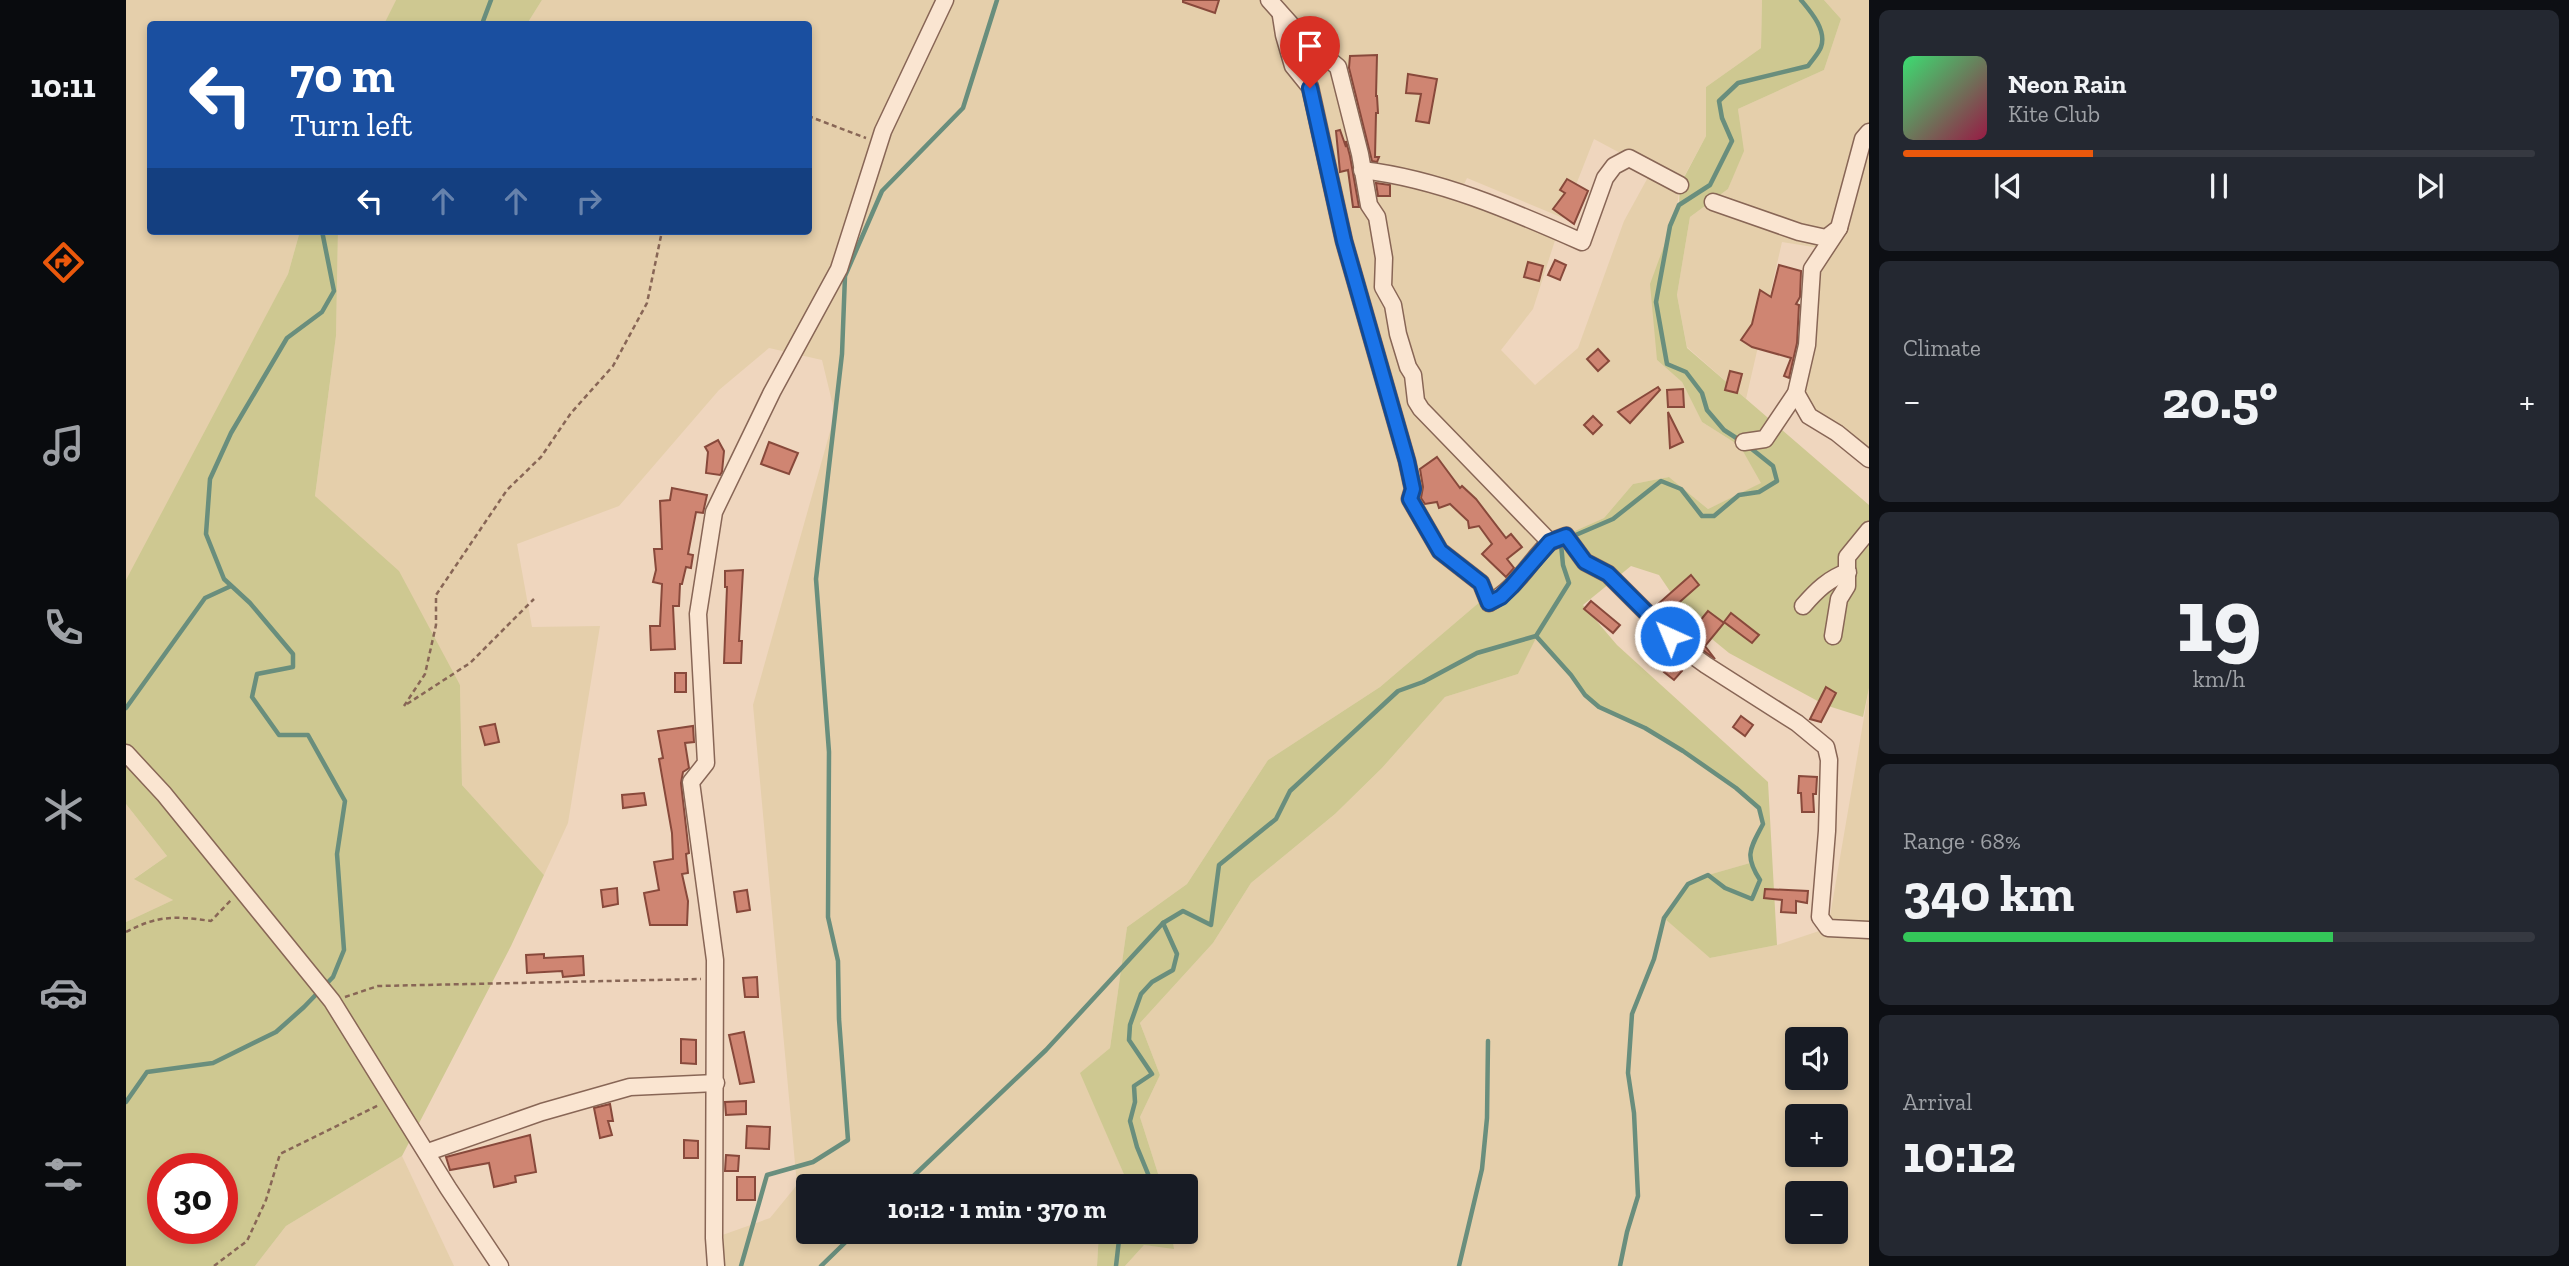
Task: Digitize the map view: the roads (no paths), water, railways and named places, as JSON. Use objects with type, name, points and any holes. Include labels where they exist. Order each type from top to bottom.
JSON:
[{"type":"street","points":[[716,1266],[715,978],[706,887],[691,782],[706,763],[698,614],[714,512],[772,392],[839,269],[879,143],[945,0]]},
{"type":"street","points":[[1269,0],[1281,16],[1338,67],[1368,205],[1377,217],[1384,258],[1383,287],[1393,305],[1398,334],[1408,367],[1413,374],[1416,401],[1550,542]]},
{"type":"street","points":[[1281,16],[1293,66],[1310,88],[1344,241],[1407,461],[1413,489],[1410,499],[1440,551],[1481,583],[1489,603],[1501,597],[1550,542],[1566,536],[1585,562],[1608,574],[1681,647],[1797,723],[1826,747],[1829,760],[1827,831],[1820,917],[1828,928],[1869,930]]},
{"type":"street","points":[[1744,442],[1765,439],[1796,393],[1807,345],[1812,269],[1839,228],[1863,139],[1869,132]]},
{"type":"street","points":[[1362,170],[1390,173],[1474,197],[1582,242],[1605,178],[1614,166],[1629,158],[1680,184]]},
{"type":"street","points":[[1713,202],[1799,232],[1826,238],[1839,228]]},
{"type":"street","points":[[1796,393],[1810,416],[1837,433],[1869,459]]},
{"type":"street","points":[[1803,606],[1817,590],[1848,565],[1869,530]]},
{"type":"street","points":[[1833,636],[1839,599],[1847,586],[1848,565]]},
{"type":"street","points":[[126,753],[164,794],[332,1001],[448,1188],[500,1266]]},
{"type":"street","points":[[428,1152],[542,1112],[630,1087],[716,1083]]},
{"type":"waterway","points":[[483,21],[491,0]]},
{"type":"waterway","points":[[741,1266],[767,1175],[813,1162],[848,1140],[839,1019],[838,961],[828,917],[829,752],[816,579],[842,354],[845,276],[882,191],[963,108],[997,0]]},
{"type":"waterway","points":[[1741,441],[1724,430],[1707,410],[1702,393],[1686,372],[1667,364],[1656,302],[1670,226],[1679,205],[1710,185],[1732,141],[1722,118],[1719,101],[1738,83],[1808,66],[1820,49],[1820,28],[1801,0]]},
{"type":"waterway","points":[[126,1102],[147,1072],[213,1063],[276,1032],[333,977],[344,950],[337,854],[345,801],[308,735],[279,735],[252,697],[257,674],[293,667],[293,654],[250,603],[224,579],[206,534],[210,479],[231,433],[287,338],[322,312],[334,291],[323,235]]},
{"type":"waterway","points":[[1571,537],[1613,519],[1661,481],[1681,489],[1702,516],[1714,516],[1739,495],[1759,492],[1777,481],[1773,466],[1748,446]]},
{"type":"waterway","points":[[1148,1174],[1130,1121],[1135,1102],[1134,1086],[1152,1074],[1129,1040],[1130,1025],[1141,994],[1152,982],[1173,970],[1177,954],[1163,923],[1183,911],[1211,925],[1219,865],[1276,819],[1290,791],[1398,691],[1423,682],[1477,653],[1536,636],[1569,583],[1563,565],[1561,544]]},
{"type":"waterway","points":[[126,708],[205,598],[231,586]]},
{"type":"waterway","points":[[1536,636],[1585,695],[1599,707],[1645,728],[1736,788],[1759,808],[1763,824],[1750,858],[1760,880],[1752,899],[1725,888],[1708,875],[1688,884],[1664,918],[1654,959],[1632,1014],[1628,1073],[1634,1113],[1638,1196],[1620,1266]]},
{"type":"waterway","points":[[916,1174],[1046,1050],[1163,923]]},
{"type":"waterway","points":[[1459,1266],[1482,1169],[1487,1118],[1488,1041]]},
{"type":"waterway","points":[[821,1266],[844,1244]]},
{"type":"waterway","points":[[1116,1266],[1119,1244]]}]
